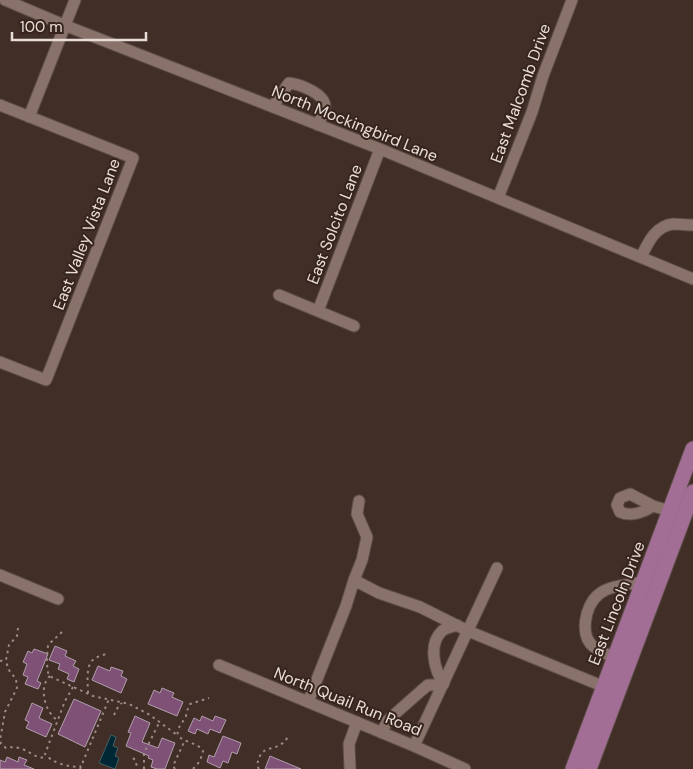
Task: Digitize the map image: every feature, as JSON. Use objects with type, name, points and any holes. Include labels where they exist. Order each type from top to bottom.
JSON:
[{"type":"main road","name":"East Lincoln Drive","points":[[589,769],[611,689],[674,515],[693,449]]},
{"type":"main road","name":"East Lincoln Drive","points":[[573,769],[611,689],[615,658],[643,582],[674,515],[693,492]]},
{"type":"street","name":"North Mockingbird Lane","points":[[5,0],[380,149],[693,279]]},
{"type":"street","points":[[29,117],[74,0]]},
{"type":"street","name":"East Malcomb Drive","points":[[498,198],[532,112],[543,76],[572,0]]},
{"type":"street","points":[[274,107],[289,83],[296,83],[313,91],[324,100],[325,107],[318,125]]},
{"type":"street","name":"East Valley Vista Lane","points":[[0,105],[133,158],[46,380],[0,362]]},
{"type":"street","name":"East Solcito Lane","points":[[318,311],[380,149]]},
{"type":"street","points":[[641,257],[650,239],[664,227],[676,224],[693,226]]},
{"type":"street","points":[[279,295],[354,326]]},
{"type":"street","points":[[308,702],[362,560],[367,537],[357,514],[359,501]]},
{"type":"street","points":[[654,506],[674,515]]},
{"type":"street","points":[[414,746],[497,568]]},
{"type":"street","points":[[0,575],[58,599]]},
{"type":"street","points":[[354,580],[379,593],[420,607],[468,631],[611,689]]},
{"type":"street","points":[[615,658],[593,646],[584,632],[589,608],[598,594],[610,589],[643,582]]},
{"type":"street","points":[[443,684],[438,676],[434,659],[435,642],[442,631],[457,625]]},
{"type":"street","name":"North Quail Run Road","points":[[219,665],[382,732],[465,769]]},
{"type":"street","points":[[382,732],[387,722],[428,685],[443,684]]},
{"type":"street","points":[[350,769],[349,744],[357,722]]},
{"type":"path","points":[[18,628],[17,636],[9,645],[6,660],[8,669],[14,676],[17,684],[5,712],[1,729],[0,740],[4,747],[21,748],[40,758],[46,757],[72,767],[80,768],[109,699]]},
{"type":"path","points":[[62,632],[48,645],[46,664],[50,676],[88,694],[129,704],[140,709],[185,740],[197,744],[203,751],[198,767],[193,769]]},
{"type":"path","points":[[88,694],[91,662],[109,653]]},
{"type":"path","points":[[0,662],[6,660]]},
{"type":"path","points":[[50,676],[45,682],[43,692],[49,712],[58,720]]},
{"type":"path","points":[[46,757],[46,751],[72,687]]},
{"type":"path","points":[[178,735],[190,704],[209,698]]},
{"type":"path","points":[[114,714],[122,703]]},
{"type":"path","points":[[144,769],[144,753],[159,723]]},
{"type":"path","points":[[258,769],[257,766],[261,752],[266,749],[279,747],[288,738]]},
{"type":"path","points":[[173,768],[185,740]]},
{"type":"path","points":[[133,758],[136,761],[137,769]]},
{"type":"water","points":[[111,735],[116,737],[113,746],[118,748],[115,756],[119,758],[115,769],[99,763]]},
{"type":"building","points":[[55,646],[67,651],[65,656],[76,661],[73,666],[79,669],[74,682],[67,679],[69,674],[58,669],[60,664],[49,660]]},
{"type":"building","points":[[34,649],[48,654],[37,681],[41,683],[38,689],[25,684],[28,677],[23,675],[27,664],[23,662],[28,651],[32,653]]},
{"type":"building","points":[[98,666],[110,671],[111,667],[123,671],[121,676],[127,679],[121,693],[92,680]]},
{"type":"building","points":[[162,688],[174,693],[172,697],[183,702],[177,716],[148,704],[154,690],[160,693]]},
{"type":"building","points":[[74,699],[101,711],[85,747],[58,734]]},
{"type":"building","points":[[32,703],[43,708],[39,718],[52,724],[46,737],[26,728],[29,722],[25,720]]},
{"type":"building","points":[[135,716],[150,723],[142,742],[158,748],[162,738],[175,743],[165,769],[151,767],[153,760],[148,758],[149,756],[126,746],[131,733],[128,732]]},
{"type":"building","points":[[202,716],[213,721],[215,716],[226,720],[220,733],[210,729],[208,734],[197,729],[195,734],[188,731],[194,718],[200,721]]},
{"type":"building","points":[[223,736],[241,743],[237,754],[232,752],[228,763],[223,761],[220,768],[207,762],[209,755],[214,757]]},
{"type":"building","points":[[270,756],[301,769],[265,769]]},
{"type":"building","points":[[7,757],[18,762],[19,757],[27,760],[24,765],[34,769],[0,769],[0,760],[5,762]]}]
